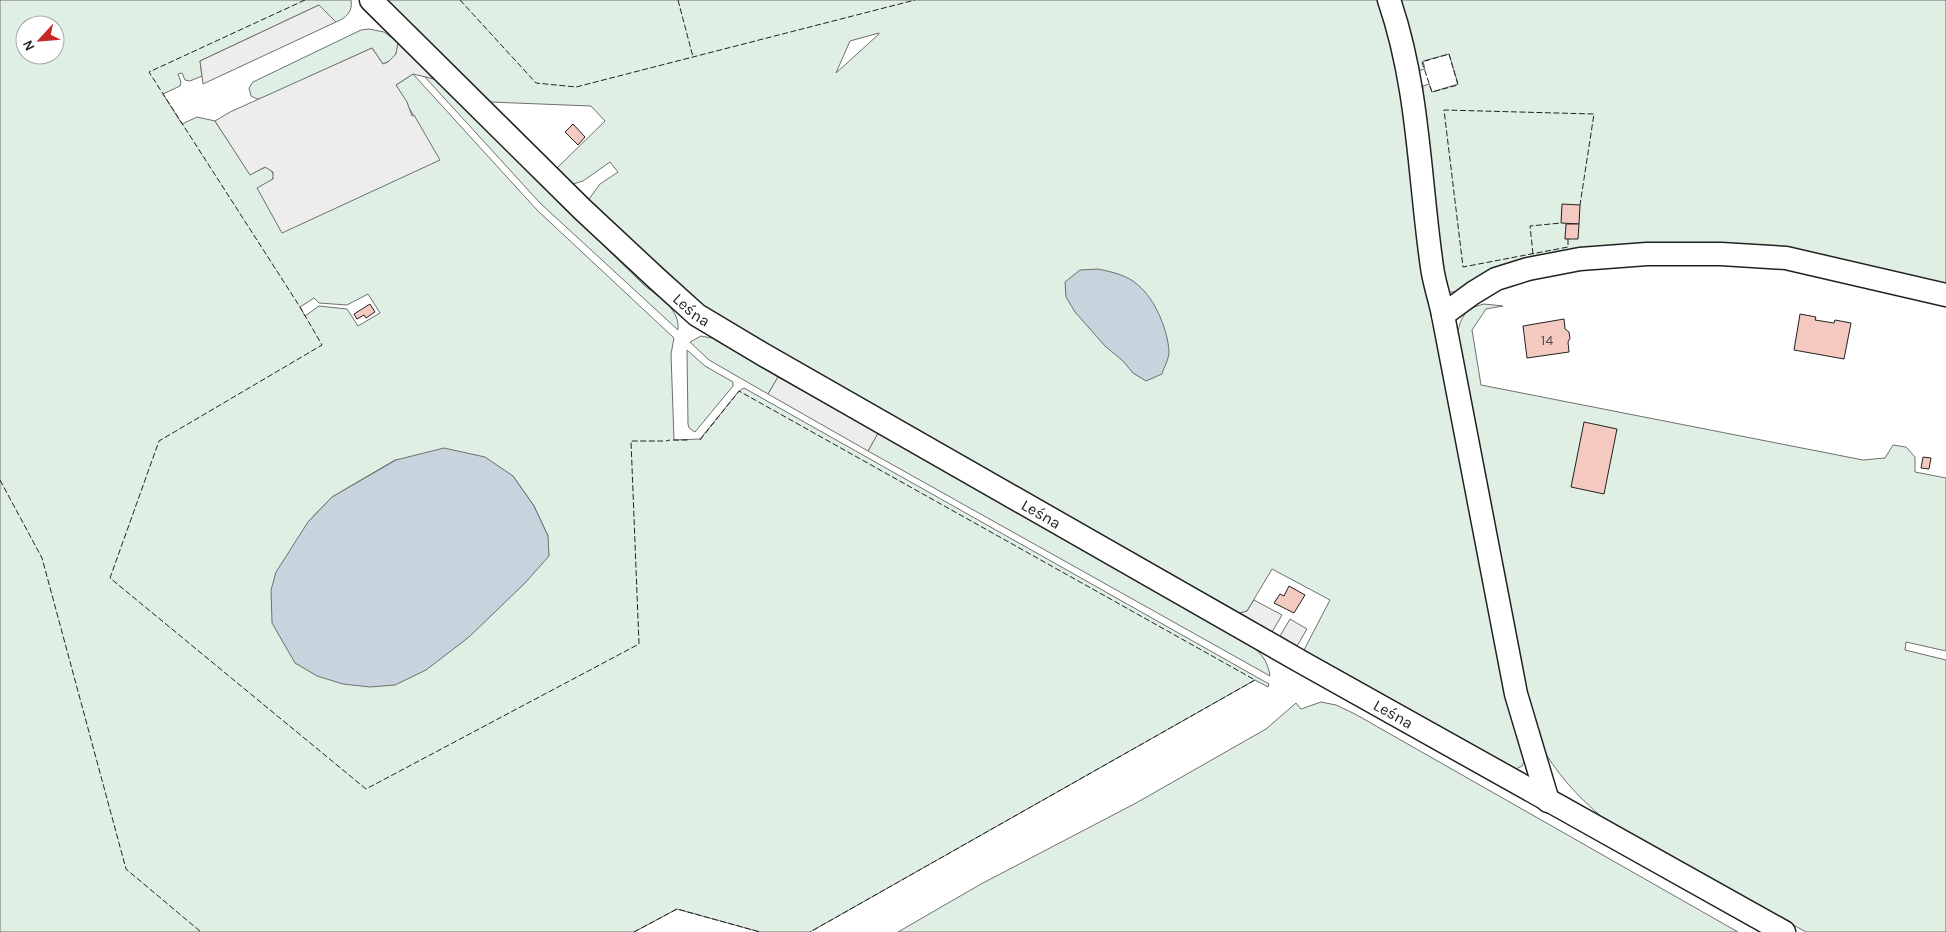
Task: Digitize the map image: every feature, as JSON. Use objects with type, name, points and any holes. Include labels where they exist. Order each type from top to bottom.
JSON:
[{"type":"street","name":"Leśna","points":[[371,0],[582,209],[697,315],[1228,620],[1784,932]]},
{"type":"street","points":[[1389,0],[1400,30],[1409,71],[1418,128],[1432,268],[1443,315],[1516,694],[1548,801]]},
{"type":"street","points":[[1443,315],[1496,279],[1528,269],[1580,259],[1647,254],[1721,254],[1786,258],[1946,295]]},
{"type":"green space","points":[[0,0],[351,0],[350,11],[336,22],[319,5],[200,61],[202,76],[190,81],[185,80],[182,73],[178,74],[181,82],[180,86],[163,94],[182,124],[197,117],[215,121],[250,174],[266,167],[270,168],[274,176],[271,181],[439,160],[396,85],[413,74],[537,210],[674,338],[671,354],[674,440],[700,439],[739,391],[744,388],[1269,684],[1268,687],[1255,680],[810,932],[760,932],[677,909],[634,932],[0,932]],"holes":[[[368,294],[380,313],[358,326],[347,309],[319,306],[305,316],[300,307],[314,298],[319,303],[347,305]],[[395,460],[513,476],[534,506],[548,536],[308,522],[332,497]]]},
{"type":"green space","points":[[387,0],[1381,0],[1392,37],[1525,760],[1522,766],[1516,769],[1304,650],[1330,600],[1272,569],[1247,611],[1240,613],[727,322],[692,298],[658,269],[589,199],[600,184],[618,172],[610,162],[583,181],[573,184],[557,168],[605,121],[591,106],[490,102]],"holes":[[[879,34],[836,73],[850,41]]]},
{"type":"green space","points":[[1398,0],[1946,0],[1946,289],[1800,256],[1502,271],[1454,292],[1444,289],[1422,100],[1423,86],[1429,84],[1432,92],[1458,84],[1449,54],[1423,61],[1425,69],[1418,71]]},
{"type":"green space","points":[[369,29],[384,32],[398,42],[396,53],[387,62],[383,64],[372,48],[261,99],[251,96],[249,88],[253,82],[361,30]]},
{"type":"green space","points":[[424,76],[434,79],[645,286],[668,305],[676,316],[678,330],[540,203]]},
{"type":"green space","points":[[1484,304],[1503,306],[1486,309],[1472,330],[1481,385],[1863,460],[1885,458],[1893,445],[1906,447],[1915,457],[1915,472],[1946,478],[1946,651],[1906,642],[1905,650],[1946,660],[1946,932],[1806,932],[1603,818],[1584,801],[1559,773],[1539,742],[1525,705],[1456,338],[1464,315],[1471,309]]},
{"type":"green space","points":[[701,336],[712,338],[778,377],[768,394],[709,360],[690,342]]},
{"type":"green space","points":[[687,350],[705,366],[733,382],[733,386],[695,432],[689,428],[688,424]]},
{"type":"green space","points":[[878,433],[1246,642],[1262,656],[1270,676],[868,451]]},
{"type":"green space","points":[[1321,702],[1336,705],[1355,714],[1738,932],[898,932],[981,884],[1136,803],[1266,729],[1296,703],[1301,709]]},
{"type":"shaded area","points":[[319,5],[336,22],[203,84],[200,61]]},
{"type":"shaded area","points":[[398,42],[434,79],[413,74],[396,85],[407,102],[412,116],[414,115],[440,160],[282,233],[257,188],[273,179],[273,172],[265,167],[250,175],[215,121],[230,112],[372,48],[383,64],[388,62],[396,54]]},
{"type":"shaded area","points":[[1098,269],[1119,274],[1129,279],[1150,298],[1160,316],[1168,343],[1169,352],[1162,374],[1146,381],[1133,373],[1123,361],[1105,346],[1075,312],[1066,297],[1065,282],[1080,270]]},
{"type":"shaded area","points":[[778,377],[878,433],[868,451],[768,394]]},
{"type":"shaded area","points":[[444,448],[485,457],[513,476],[534,506],[548,536],[549,556],[525,583],[469,637],[426,670],[395,685],[370,687],[343,684],[317,676],[295,663],[272,623],[271,590],[276,572],[308,522],[332,497],[396,460]]},
{"type":"shaded area","points":[[1254,600],[1282,615],[1272,632],[1240,613],[1247,611]]},
{"type":"shaded area","points":[[1290,619],[1307,629],[1297,646],[1280,636]]},
{"type":"building","points":[[573,124],[585,137],[578,145],[565,132]]},
{"type":"building","points":[[1562,204],[1580,205],[1579,224],[1561,223]]},
{"type":"building","points":[[1566,224],[1579,224],[1578,239],[1565,239]]},
{"type":"building","points":[[370,304],[375,312],[366,318],[364,315],[357,319],[354,314]]},
{"type":"building","points":[[1800,314],[1816,317],[1815,320],[1834,323],[1835,320],[1851,323],[1844,359],[1794,350]]},
{"type":"building","points":[[1564,319],[1565,329],[1569,332],[1570,338],[1568,342],[1569,352],[1527,358],[1523,326]]},
{"type":"building","points":[[1584,422],[1617,429],[1604,494],[1571,487]]},
{"type":"building","points":[[1923,457],[1931,458],[1929,469],[1921,468]]},
{"type":"building","points":[[1289,586],[1305,595],[1294,613],[1274,603],[1280,594],[1284,596]]},
{"type":"fence","points":[[305,0],[149,72],[300,307],[322,345],[159,441],[110,578],[366,789],[639,644],[631,441],[663,441]]},
{"type":"fence","points":[[460,0],[536,83],[576,87],[915,0]]},
{"type":"fence","points":[[678,0],[693,57]]},
{"type":"fence","points":[[1449,54],[1458,85],[1432,92],[1422,62],[1449,54]]},
{"type":"fence","points":[[1568,239],[1568,247],[1463,267],[1444,110],[1594,114],[1580,205]]},
{"type":"fence","points":[[1533,254],[1530,226],[1561,223]]},
{"type":"fence","points":[[700,440],[739,391],[1255,680],[810,932]]},
{"type":"fence","points":[[666,441],[670,440]]},
{"type":"fence","points":[[673,440],[690,440]]},
{"type":"fence","points":[[0,480],[42,558],[126,869],[201,932]]},
{"type":"fence","points":[[634,932],[677,909],[760,932]]}]
